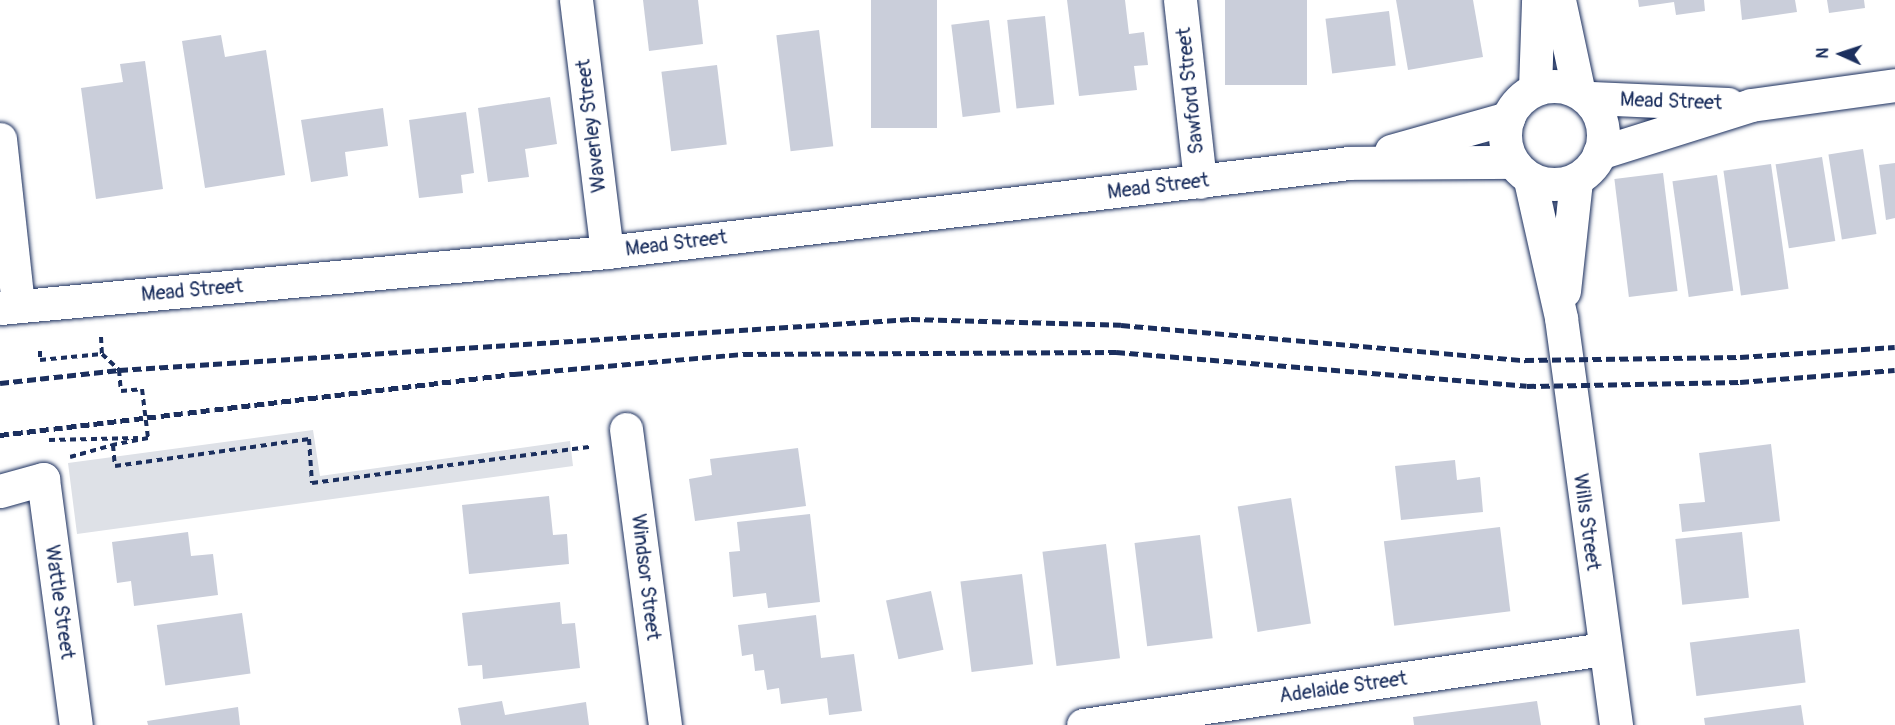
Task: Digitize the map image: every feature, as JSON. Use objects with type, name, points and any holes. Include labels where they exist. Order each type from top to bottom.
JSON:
[{"type":"street","name":"Waverley Street","points":[[576,0],[607,252]]},
{"type":"street","name":"Sawford Street","points":[[1179,0],[1200,182]]},
{"type":"street","points":[[1538,0],[1535,88],[1508,118],[1505,132],[1521,171],[1560,185],[1576,180],[1599,153],[1602,128],[1585,94],[1559,0]]},
{"type":"street","name":"Mead Street","points":[[1599,153],[1751,105],[1895,85]]},
{"type":"street","points":[[1535,88],[1585,94]]},
{"type":"street","name":"Mead Street","points":[[1585,94],[1751,105]]},
{"type":"street","name":"Mead Street","points":[[9,307],[607,252],[1200,182],[1349,163],[1508,118]]},
{"type":"street","points":[[0,139],[9,307]]},
{"type":"street","name":"Mead Street","points":[[1349,163],[1521,171]]},
{"type":"street","name":"Wills Street","points":[[1521,171],[1561,318],[1616,725]]},
{"type":"street","name":"Wills Street","points":[[1561,318],[1576,180]]},
{"type":"street","name":"Windsor Street","points":[[627,436],[665,725]]},
{"type":"street","points":[[0,491],[43,479]]},
{"type":"street","name":"Wattle Street","points":[[43,479],[76,725]]},
{"type":"street","name":"Adelaide Street","points":[[1083,725],[1604,649]]},
{"type":"path","points":[[40,351],[40,360],[102,354],[119,370],[121,391],[142,389],[148,438]]},
{"type":"path","points":[[113,445],[115,466],[309,439],[312,483],[627,436]]},
{"type":"path","points":[[49,440],[148,438]]},
{"type":"path","points":[[43,479],[56,461],[148,438]]},
{"type":"shaded area","points":[[313,430],[320,476],[570,441],[573,466],[77,534],[68,463]]},
{"type":"building","points":[[643,0],[698,0],[703,44],[649,51]]},
{"type":"building","points":[[871,0],[937,0],[937,128],[871,128]]},
{"type":"building","points":[[1067,0],[1125,0],[1129,34],[1144,32],[1148,65],[1134,66],[1137,90],[1079,96]]},
{"type":"building","points":[[1225,0],[1307,0],[1307,85],[1225,85]]},
{"type":"building","points":[[1396,0],[1473,0],[1483,57],[1408,70]]},
{"type":"building","points":[[1638,0],[1704,0],[1705,11],[1676,15],[1674,2],[1639,7]]},
{"type":"building","points":[[1740,0],[1795,0],[1797,12],[1742,20]]},
{"type":"building","points":[[1827,0],[1864,0],[1865,8],[1829,13]]},
{"type":"building","points":[[1389,11],[1396,66],[1332,73],[1325,19]]},
{"type":"building","points":[[1045,16],[1054,105],[1017,108],[1007,20]]},
{"type":"building","points":[[989,20],[1000,112],[963,117],[951,25]]},
{"type":"building","points":[[819,30],[833,146],[791,151],[776,35]]},
{"type":"building","points":[[221,35],[225,57],[266,50],[285,175],[205,188],[182,41]]},
{"type":"building","points":[[145,61],[163,189],[96,199],[81,88],[123,82],[120,64]]},
{"type":"building","points":[[717,65],[727,144],[671,151],[661,72]]},
{"type":"building","points":[[550,97],[557,144],[525,149],[529,177],[488,182],[478,108]]},
{"type":"building","points":[[383,108],[388,146],[345,152],[348,176],[311,182],[301,120]]},
{"type":"building","points":[[466,112],[474,173],[461,175],[463,193],[419,198],[409,120]]},
{"type":"building","points":[[1863,149],[1876,234],[1842,239],[1828,154]]},
{"type":"building","points":[[1822,157],[1835,241],[1789,248],[1776,164]]},
{"type":"building","points":[[1895,163],[1895,218],[1886,220],[1879,165]]},
{"type":"building","points":[[1771,164],[1789,289],[1741,295],[1723,171]]},
{"type":"building","points":[[1663,173],[1678,291],[1629,297],[1614,179]]},
{"type":"building","points":[[1717,175],[1733,291],[1689,297],[1672,181]]},
{"type":"building","points":[[1771,444],[1780,521],[1682,532],[1679,504],[1705,502],[1699,453]]},
{"type":"building","points":[[798,448],[806,506],[695,521],[689,479],[712,475],[710,459]]},
{"type":"building","points":[[1455,460],[1457,480],[1480,477],[1483,512],[1401,520],[1395,466]]},
{"type":"building","points":[[549,496],[553,535],[567,534],[569,564],[469,574],[462,505]]},
{"type":"building","points":[[1291,498],[1311,623],[1258,632],[1238,506]]},
{"type":"building","points":[[810,514],[820,602],[768,608],[766,593],[733,597],[729,552],[740,551],[737,522]]},
{"type":"building","points":[[1500,527],[1510,611],[1394,626],[1384,541]]},
{"type":"building","points":[[188,532],[191,556],[213,554],[218,595],[134,606],[131,581],[117,583],[112,542]]},
{"type":"building","points":[[1742,532],[1749,598],[1682,605],[1675,539]]},
{"type":"building","points":[[1200,535],[1213,638],[1147,646],[1134,543]]},
{"type":"building","points":[[1106,544],[1120,658],[1056,666],[1042,552]]},
{"type":"building","points":[[1022,574],[1033,664],[972,672],[960,582]]},
{"type":"building","points":[[931,591],[943,650],[898,659],[886,601]]},
{"type":"building","points":[[560,602],[562,624],[575,623],[580,668],[483,679],[482,665],[468,666],[462,613]]},
{"type":"building","points":[[242,613],[250,673],[165,685],[157,625]]},
{"type":"building","points":[[816,615],[821,658],[854,654],[862,711],[829,715],[827,698],[781,704],[779,688],[767,690],[764,670],[755,671],[753,654],[742,656],[738,625]]},
{"type":"building","points":[[1799,629],[1806,683],[1696,696],[1690,642]]},
{"type":"building","points":[[502,701],[505,715],[586,702],[589,725],[461,725],[458,708]]},
{"type":"building","points":[[1537,701],[1541,725],[1414,725],[1413,717]]},
{"type":"building","points":[[1801,705],[1804,725],[1705,725],[1704,718]]},
{"type":"building","points":[[238,707],[240,725],[148,725],[147,721]]},
{"type":"railway","points":[[0,383],[119,370],[911,319],[1121,325],[1525,360],[1740,357],[1895,347]]},
{"type":"railway","points":[[0,435],[514,374],[744,354],[1116,352],[1527,386],[1740,382],[1895,370]]}]
